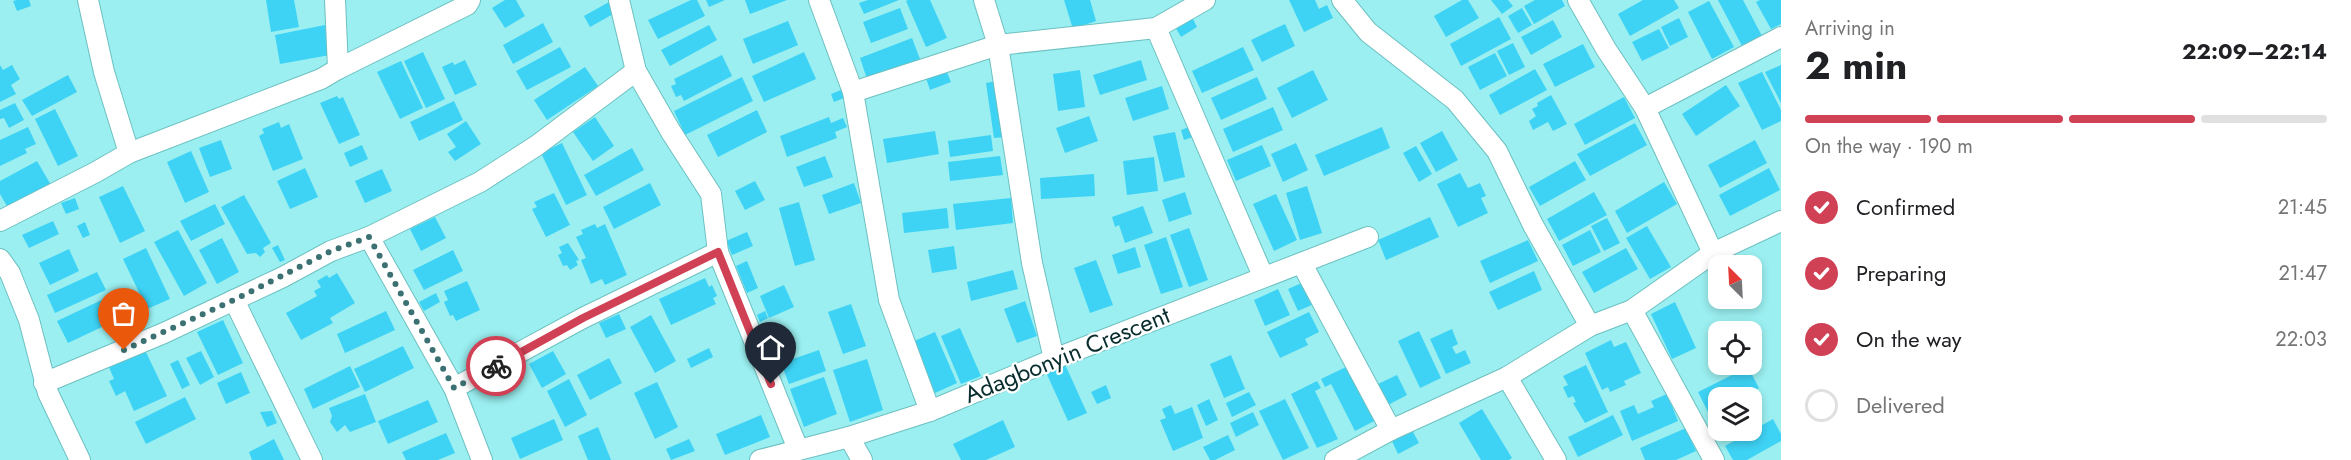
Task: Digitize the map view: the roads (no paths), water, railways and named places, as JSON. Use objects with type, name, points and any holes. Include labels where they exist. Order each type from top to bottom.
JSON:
[{"type":"street","points":[[88,0],[104,72],[129,153]]},
{"type":"street","points":[[335,0],[338,69]]},
{"type":"street","points":[[0,221],[129,153],[321,79],[467,5],[470,0]]},
{"type":"street","points":[[619,0],[636,71],[671,132],[711,194],[718,252],[798,449]]},
{"type":"street","points":[[819,0],[853,92],[889,300],[930,411]]},
{"type":"street","points":[[984,0],[998,45],[1032,263],[1054,359]]},
{"type":"street","points":[[853,92],[998,45],[1156,28],[1205,0]]},
{"type":"street","points":[[1342,0],[1368,32],[1455,100],[1497,151],[1533,225],[1590,326]]},
{"type":"street","points":[[1578,0],[1605,49],[1645,108],[1713,253]]},
{"type":"street","points":[[1156,28],[1263,276]]},
{"type":"street","points":[[1645,108],[1781,37]]},
{"type":"street","points":[[44,383],[164,333],[331,251],[369,237],[480,182],[536,146],[636,71]]},
{"type":"street","points":[[1335,460],[1391,430],[1507,377],[1590,326],[1632,310],[1713,253],[1781,221]]},
{"type":"street","points":[[369,237],[454,388],[482,460]]},
{"type":"street","name":"Adagbonyin Crescent","points":[[760,460],[849,437],[930,411],[1054,359],[1368,237]]},
{"type":"street","points":[[454,388],[583,318],[718,252]]},
{"type":"street","points":[[0,259],[10,273],[29,320],[44,383],[80,460]]},
{"type":"street","points":[[1302,264],[1391,430]]},
{"type":"street","points":[[234,300],[312,460]]},
{"type":"street","points":[[1632,310],[1714,460]]},
{"type":"street","points":[[1507,377],[1556,460]]},
{"type":"street","points":[[849,437],[862,460]]}]
